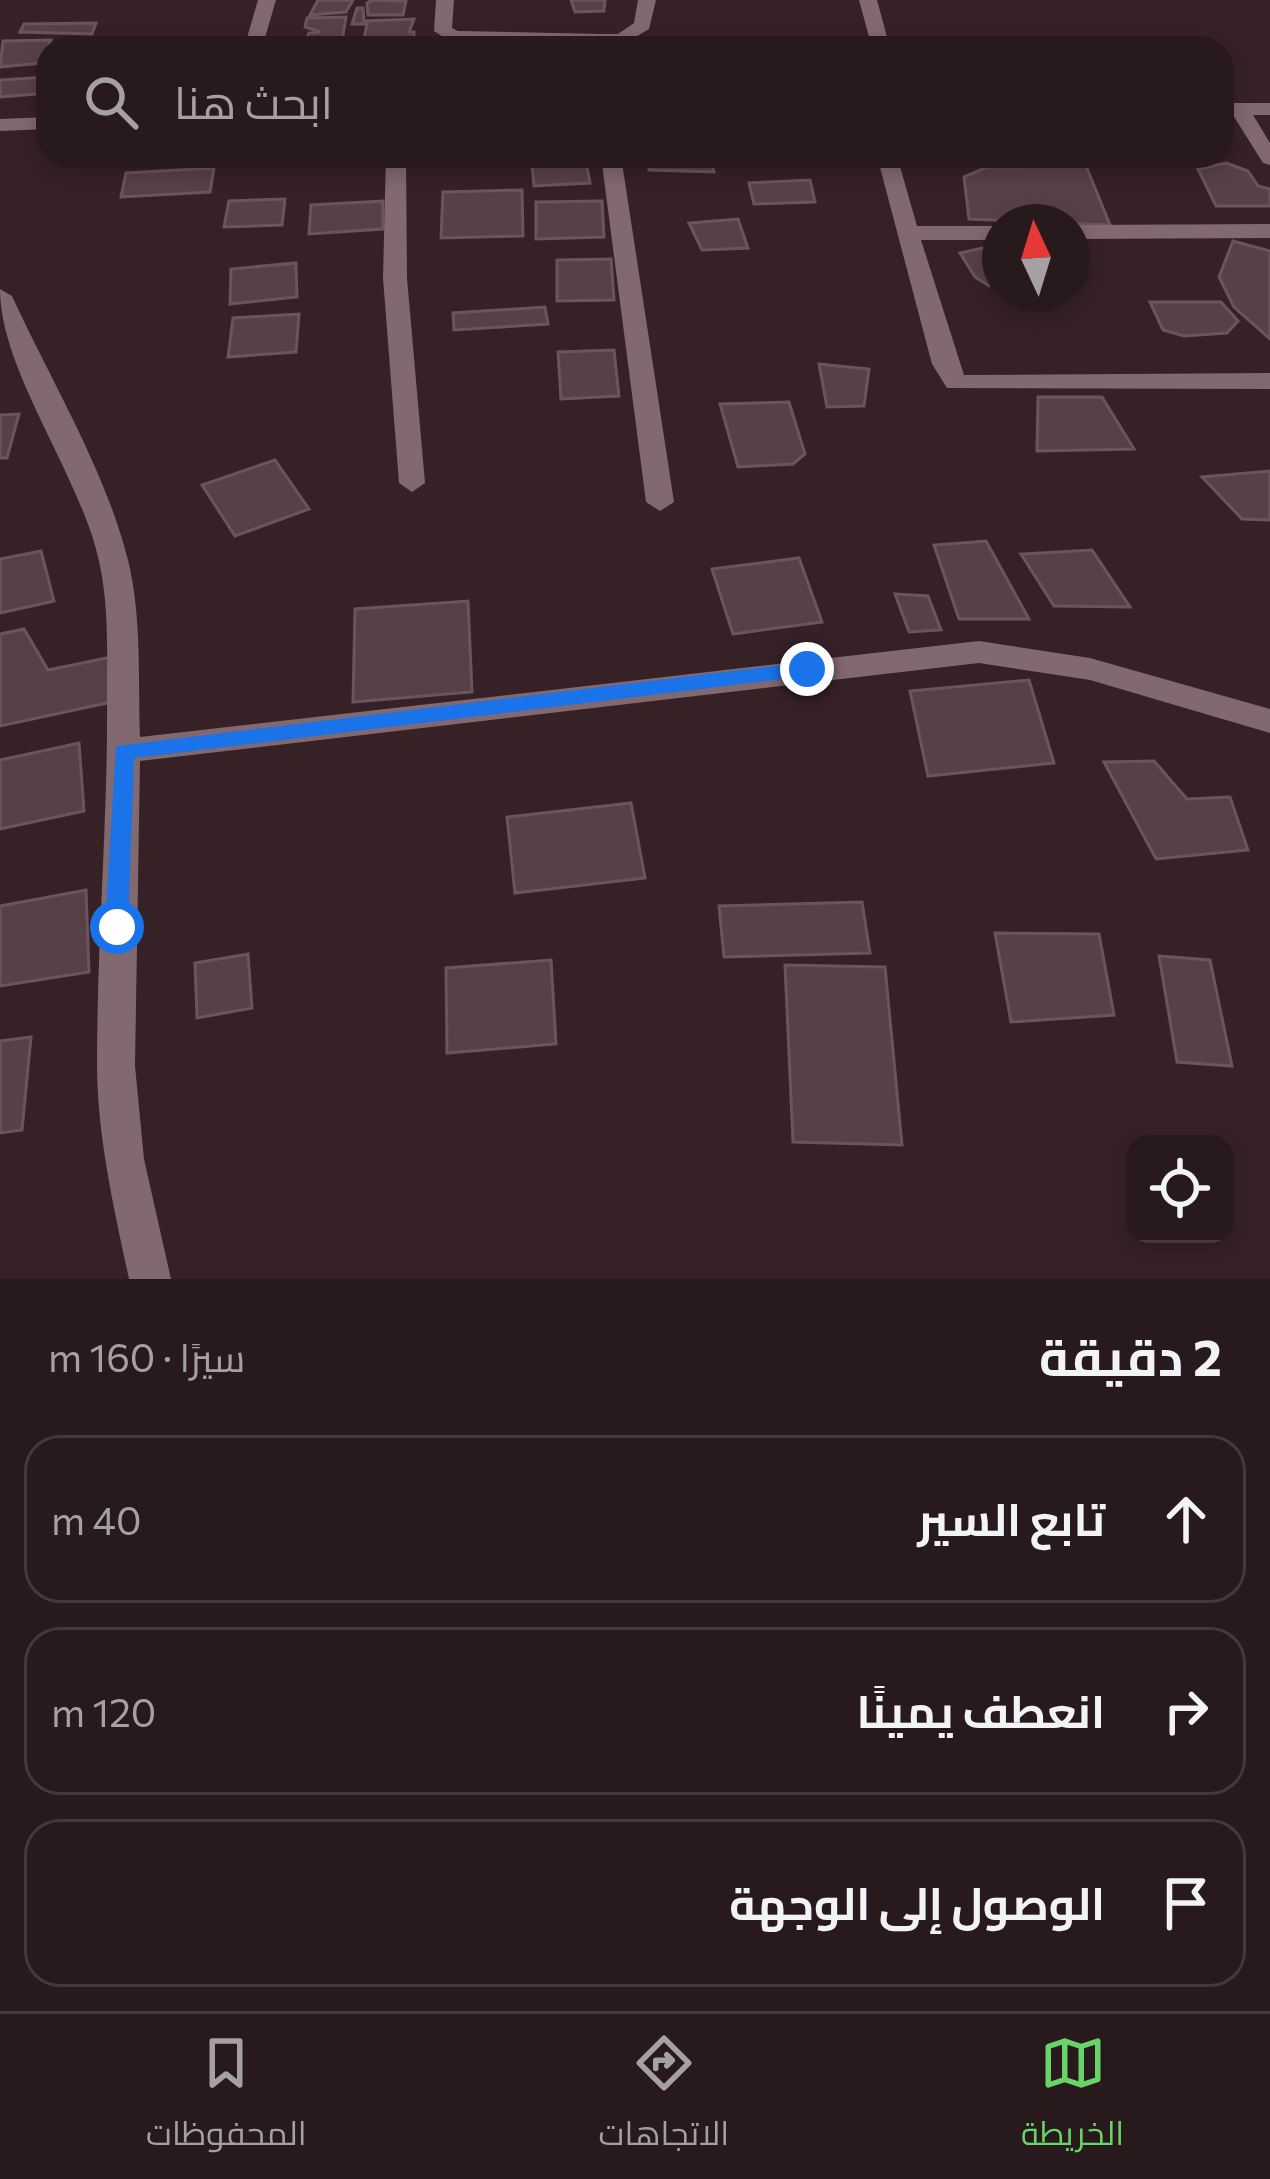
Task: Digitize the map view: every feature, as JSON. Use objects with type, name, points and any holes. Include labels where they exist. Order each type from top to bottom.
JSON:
[{"type":"street","points":[[256,36],[267,0]]},
{"type":"street","points":[[445,0],[443,31],[455,36]]},
{"type":"street","points":[[626,36],[643,25],[647,0]]},
{"type":"street","points":[[868,0],[878,36]]},
{"type":"street","points":[[1234,109],[1270,110]]},
{"type":"street","points":[[1234,114],[1270,159]]},
{"type":"street","points":[[0,125],[36,124]]},
{"type":"street","points":[[396,168],[395,278],[412,483]]},
{"type":"street","points":[[613,168],[660,502]]},
{"type":"street","points":[[890,168],[944,364],[956,382],[989,386],[1270,381]]},
{"type":"street","points":[[1090,232],[1270,231]]},
{"type":"street","points":[[908,233],[982,233]]},
{"type":"street","points":[[0,296],[93,499],[114,562],[122,639],[124,752],[116,1066],[124,1160],[150,1279]]},
{"type":"street","points":[[124,752],[979,652],[1035,655],[1082,665],[1270,721]]},
{"type":"building","points":[[318,0],[353,0],[346,12],[310,15]]},
{"type":"building","points":[[571,0],[605,0],[604,11],[575,12]]},
{"type":"building","points":[[406,1],[403,15],[368,15],[367,3]]},
{"type":"building","points":[[357,8],[363,8],[364,21],[414,19],[409,32],[414,36],[364,36],[367,24],[352,24]]},
{"type":"building","points":[[346,17],[343,36],[308,36],[320,32],[305,27],[307,18]]},
{"type":"building","points":[[96,23],[92,34],[20,32],[24,24]]},
{"type":"building","points":[[36,40],[36,64],[0,67],[3,41]]},
{"type":"building","points":[[36,78],[36,94],[0,97],[0,80]]},
{"type":"building","points":[[1234,166],[1248,171],[1258,186],[1270,189],[1270,206],[1216,206],[1198,169]]},
{"type":"building","points":[[214,168],[210,192],[121,197],[126,173]]},
{"type":"building","points":[[532,168],[587,168],[590,183],[534,186]]},
{"type":"building","points":[[713,168],[714,172],[649,170]]},
{"type":"building","points":[[985,168],[1087,168],[1110,225],[1090,224],[1090,204],[982,204],[982,220],[969,219],[964,177]]},
{"type":"building","points":[[810,180],[815,202],[754,204],[749,183]]},
{"type":"building","points":[[522,190],[523,236],[441,238],[443,192]]},
{"type":"building","points":[[285,199],[282,225],[224,227],[229,201]]},
{"type":"building","points":[[383,201],[383,229],[309,234],[311,205]]},
{"type":"building","points":[[602,201],[604,237],[536,239],[536,202]]},
{"type":"building","points":[[738,219],[748,248],[702,250],[689,223]]},
{"type":"building","points":[[1233,241],[1270,251],[1270,339],[1234,307],[1219,277]]},
{"type":"building","points":[[982,248],[982,282],[975,277],[960,253]]},
{"type":"building","points":[[611,259],[614,300],[557,301],[557,260]]},
{"type":"building","points":[[296,263],[297,297],[230,304],[231,269]]},
{"type":"building","points":[[1150,302],[1221,302],[1238,321],[1227,333],[1184,336],[1163,330]]},
{"type":"building","points":[[545,307],[548,324],[454,330],[453,313]]},
{"type":"building","points":[[299,314],[296,352],[228,357],[233,318]]},
{"type":"building","points":[[614,350],[619,396],[561,399],[558,352]]},
{"type":"building","points":[[819,364],[869,369],[864,406],[827,407]]},
{"type":"building","points":[[1038,397],[1102,397],[1134,449],[1037,451]]},
{"type":"building","points":[[789,402],[805,454],[793,464],[738,467],[720,404]]},
{"type":"building","points":[[19,414],[7,458],[0,458],[0,415]]},
{"type":"building","points":[[275,460],[309,509],[235,536],[202,485]]},
{"type":"building","points":[[1270,471],[1270,520],[1242,519],[1202,477]]},
{"type":"building","points":[[986,541],[1029,619],[959,619],[934,545]]},
{"type":"building","points":[[1092,550],[1130,607],[1054,606],[1021,554]]},
{"type":"building","points":[[41,551],[54,601],[0,613],[0,559]]},
{"type":"building","points":[[799,558],[822,622],[733,634],[712,569]]},
{"type":"building","points":[[895,594],[928,596],[941,630],[909,632]]},
{"type":"building","points":[[468,601],[472,692],[353,702],[355,609]]},
{"type":"building","points":[[24,629],[48,670],[116,656],[121,700],[0,726],[0,634]]},
{"type":"building","points":[[1029,680],[1054,763],[928,776],[910,691]]},
{"type":"building","points":[[79,743],[84,811],[0,829],[0,760]]},
{"type":"building","points":[[1154,761],[1187,799],[1230,797],[1248,850],[1156,859],[1104,762]]},
{"type":"building","points":[[631,803],[645,878],[515,893],[507,817]]},
{"type":"building","points":[[86,890],[89,972],[0,986],[0,906]]},
{"type":"building","points":[[862,902],[870,953],[724,957],[719,906]]},
{"type":"building","points":[[995,933],[1099,934],[1114,1015],[1011,1022]]},
{"type":"building","points":[[248,954],[252,1008],[197,1018],[195,963]]},
{"type":"building","points":[[1159,956],[1210,960],[1232,1066],[1177,1062]]},
{"type":"building","points":[[551,960],[556,1044],[447,1053],[446,968]]},
{"type":"building","points":[[785,965],[885,967],[902,1145],[793,1142]]},
{"type":"building","points":[[31,1037],[22,1130],[0,1133],[0,1041]]},
{"type":"route","points":[[117,927],[124,752],[807,669]]}]
